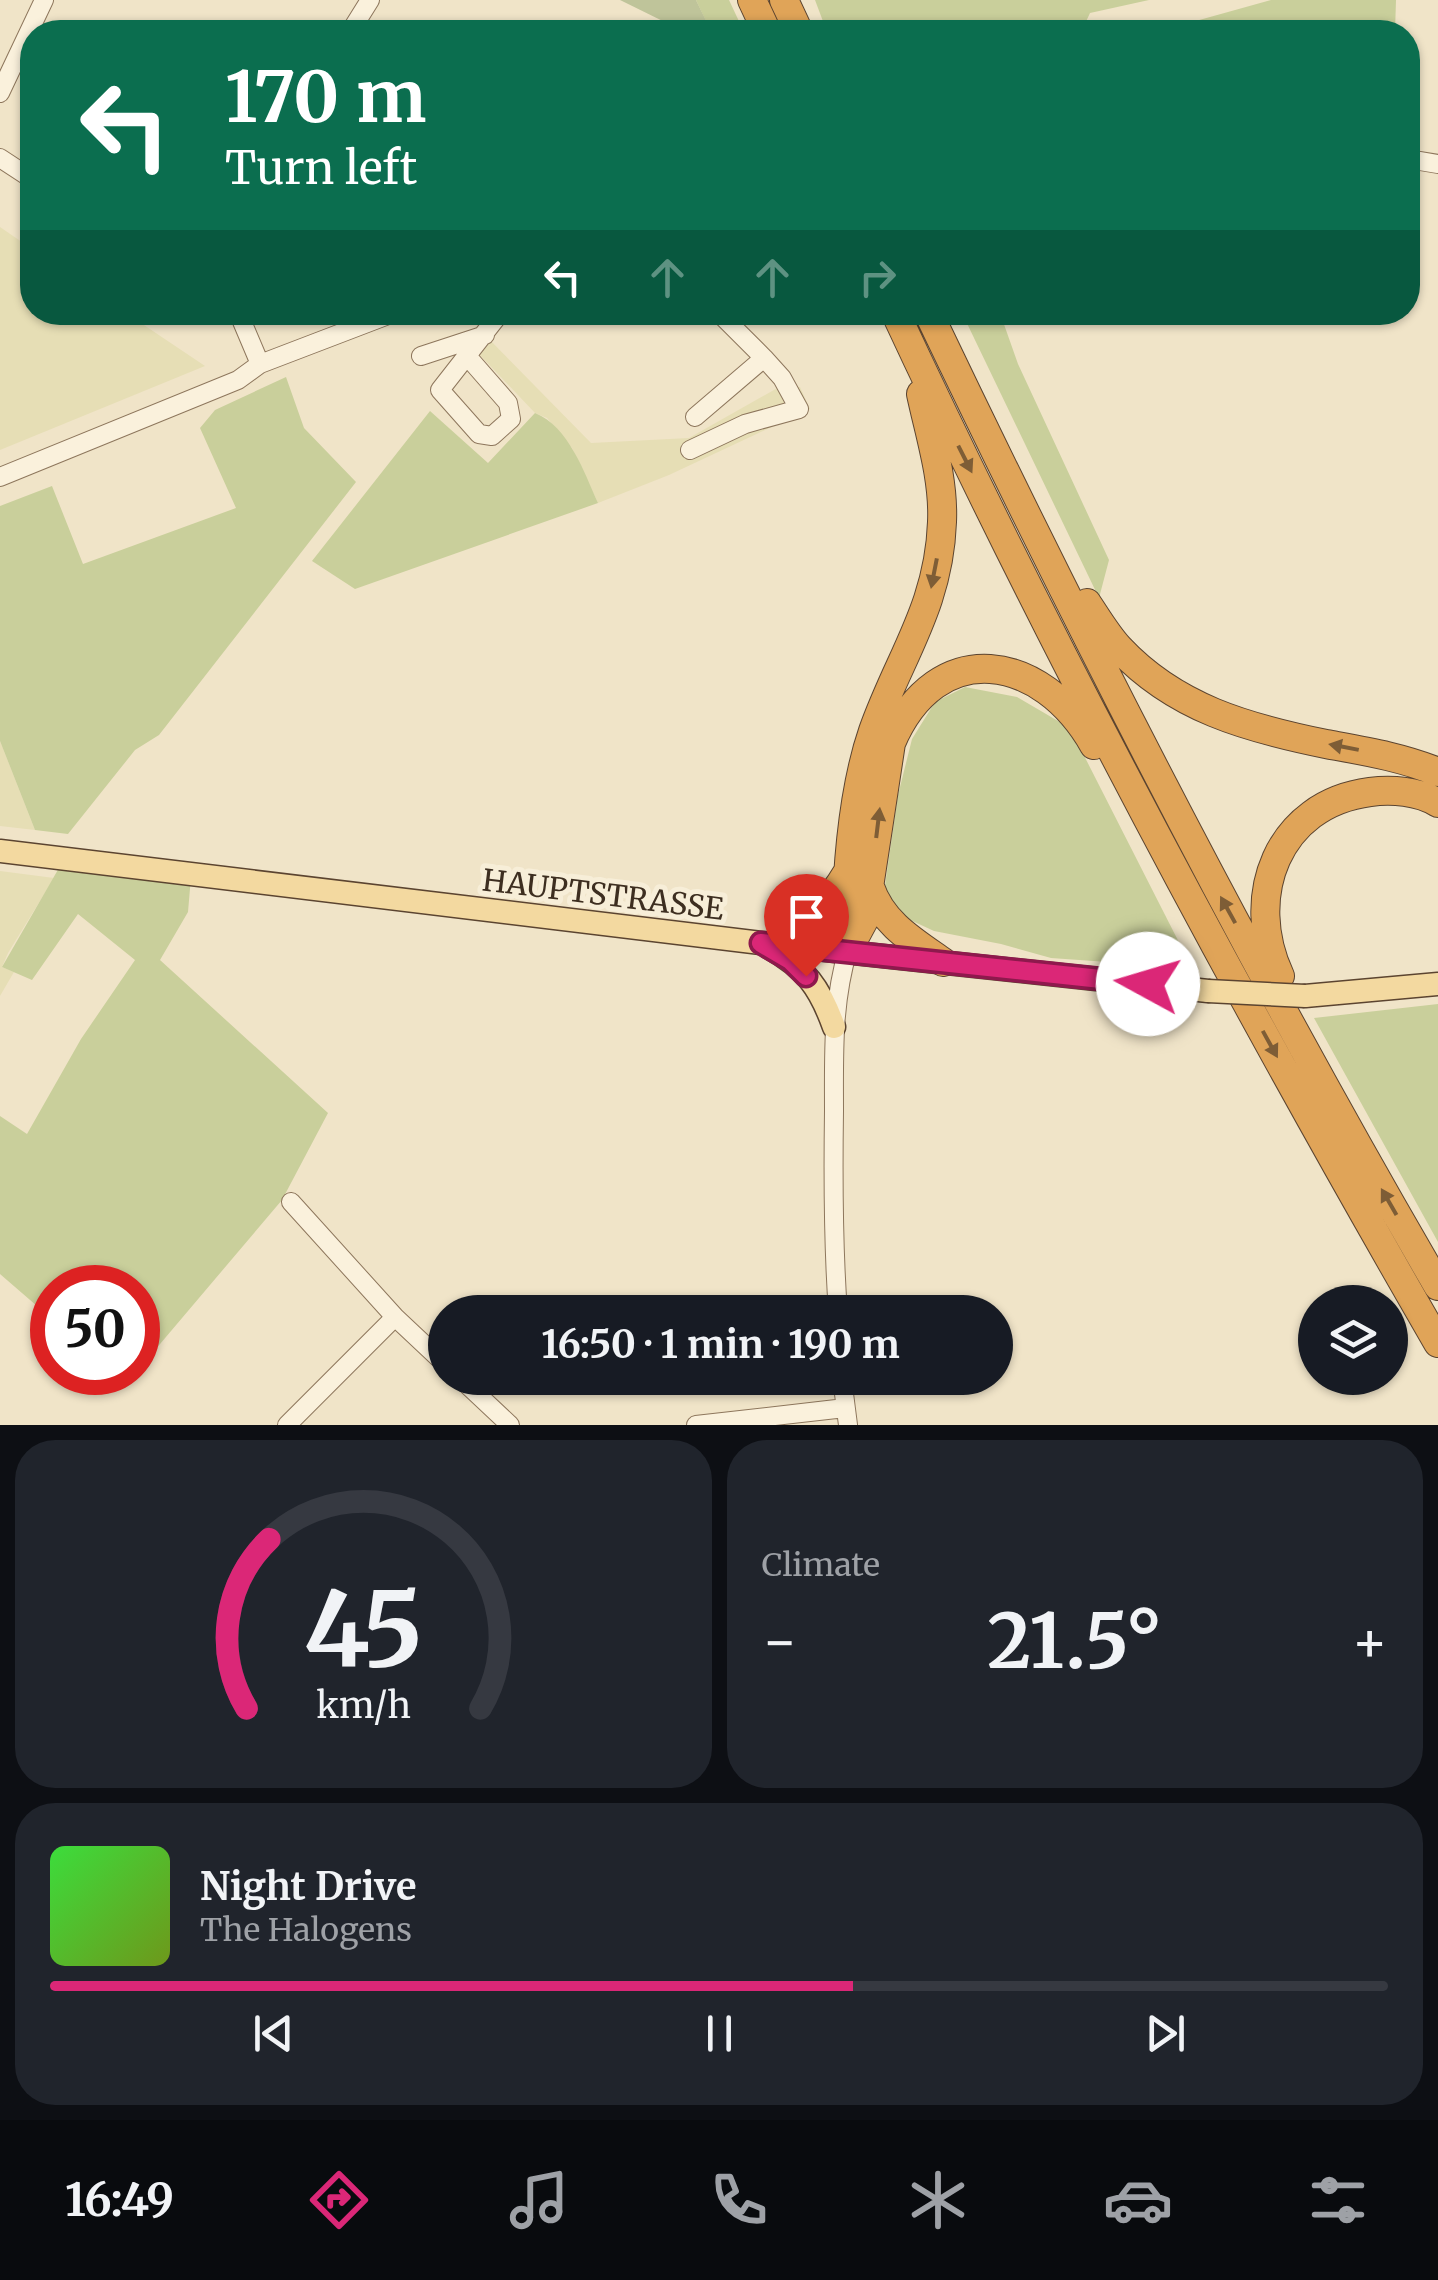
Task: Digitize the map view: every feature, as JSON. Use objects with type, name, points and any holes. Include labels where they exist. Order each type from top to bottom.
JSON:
[{"type":"highway","points":[[901,325],[955,441],[1157,836],[1438,1343]]},
{"type":"highway","points":[[934,325],[1014,492],[1221,897],[1438,1286]]},
{"type":"highway","points":[[848,950],[864,920],[859,880],[872,733],[919,630],[933,580],[942,522],[938,472],[908,340]]},
{"type":"highway","points":[[1014,492],[1034,508],[1074,585],[1117,646],[1180,697],[1216,716],[1263,732],[1387,756],[1438,772]]},
{"type":"highway","points":[[769,944],[801,928],[833,897],[859,880],[891,743],[901,720],[918,698],[955,674],[1005,671],[1029,678],[1054,694],[1080,722],[1127,806],[1157,836]]},
{"type":"highway","points":[[1309,1056],[1306,1030],[1274,962],[1266,934],[1265,891],[1282,846],[1302,823],[1326,805],[1354,794],[1382,790],[1438,802]]},
{"type":"highway","points":[[859,880],[877,908],[904,934],[943,962]]},
{"type":"main road","name":"HAUPTSTRASSE","points":[[0,851],[769,944],[1208,991],[1305,996],[1438,984]]},
{"type":"main road","points":[[769,944],[821,992],[834,1027]]},
{"type":"street","points":[[0,93],[20,51]]},
{"type":"street","points":[[244,325],[260,364]]},
{"type":"street","points":[[0,477],[238,380],[260,364],[362,325]]},
{"type":"street","points":[[467,356],[492,325]]},
{"type":"street","points":[[690,450],[745,424],[799,409],[782,378],[731,325]]},
{"type":"street","points":[[421,356],[485,335]]},
{"type":"street","points":[[695,418],[764,358]]},
{"type":"street","points":[[837,1295],[833,1239],[834,1027],[838,985],[848,950]]},
{"type":"street","points":[[291,1202],[428,1348]]},
{"type":"street","points":[[287,1425],[395,1317]]},
{"type":"street","points":[[478,1395],[510,1425]]},
{"type":"street","points":[[696,1425],[846,1416]]},
{"type":"shaded area","points":[[0,227],[20,241],[20,325],[144,325],[205,366],[0,450]]},
{"type":"shaded area","points":[[487,337],[591,443],[689,438],[781,386],[800,387],[810,409],[669,475],[598,503],[572,448],[547,418],[535,413],[477,352]]},
{"type":"shaded area","points":[[0,741],[35,830],[0,826]]},
{"type":"shaded area","points":[[0,871],[54,878],[8,953],[2,967],[14,972],[0,996]]},
{"type":"green space","points":[[620,0],[696,0],[706,20],[661,20]]},
{"type":"green space","points":[[696,0],[729,0],[738,20],[705,20]]},
{"type":"green space","points":[[815,0],[1149,0],[1090,13],[1087,20],[822,20]]},
{"type":"green space","points":[[1271,0],[1396,0],[1395,20],[1199,20]]},
{"type":"green space","points":[[968,325],[1004,325],[1018,364],[1109,560],[1099,598]]},
{"type":"green space","points":[[286,377],[304,428],[356,482],[159,735],[135,750],[68,834],[35,830],[0,741],[0,506],[52,486],[83,564],[236,508],[200,428],[215,410]]},
{"type":"green space","points":[[430,411],[488,463],[535,413],[566,439],[598,503],[355,589],[312,561]]},
{"type":"green space","points":[[965,687],[1017,697],[1070,728],[1192,968],[1051,958],[934,931],[908,919],[890,904],[885,885],[898,795],[912,739],[935,702]]},
{"type":"green space","points":[[63,861],[191,877],[188,912],[160,960],[328,1113],[282,1200],[160,1344],[160,1265],[30,1265],[30,1300],[0,1274],[0,1116],[27,1134],[81,1039],[135,960],[78,914],[32,980],[2,967]]},
{"type":"green space","points":[[1438,1004],[1438,1242],[1314,1018]]},
{"type":"route","points":[[806,976],[790,960],[761,943],[1148,984]]}]
